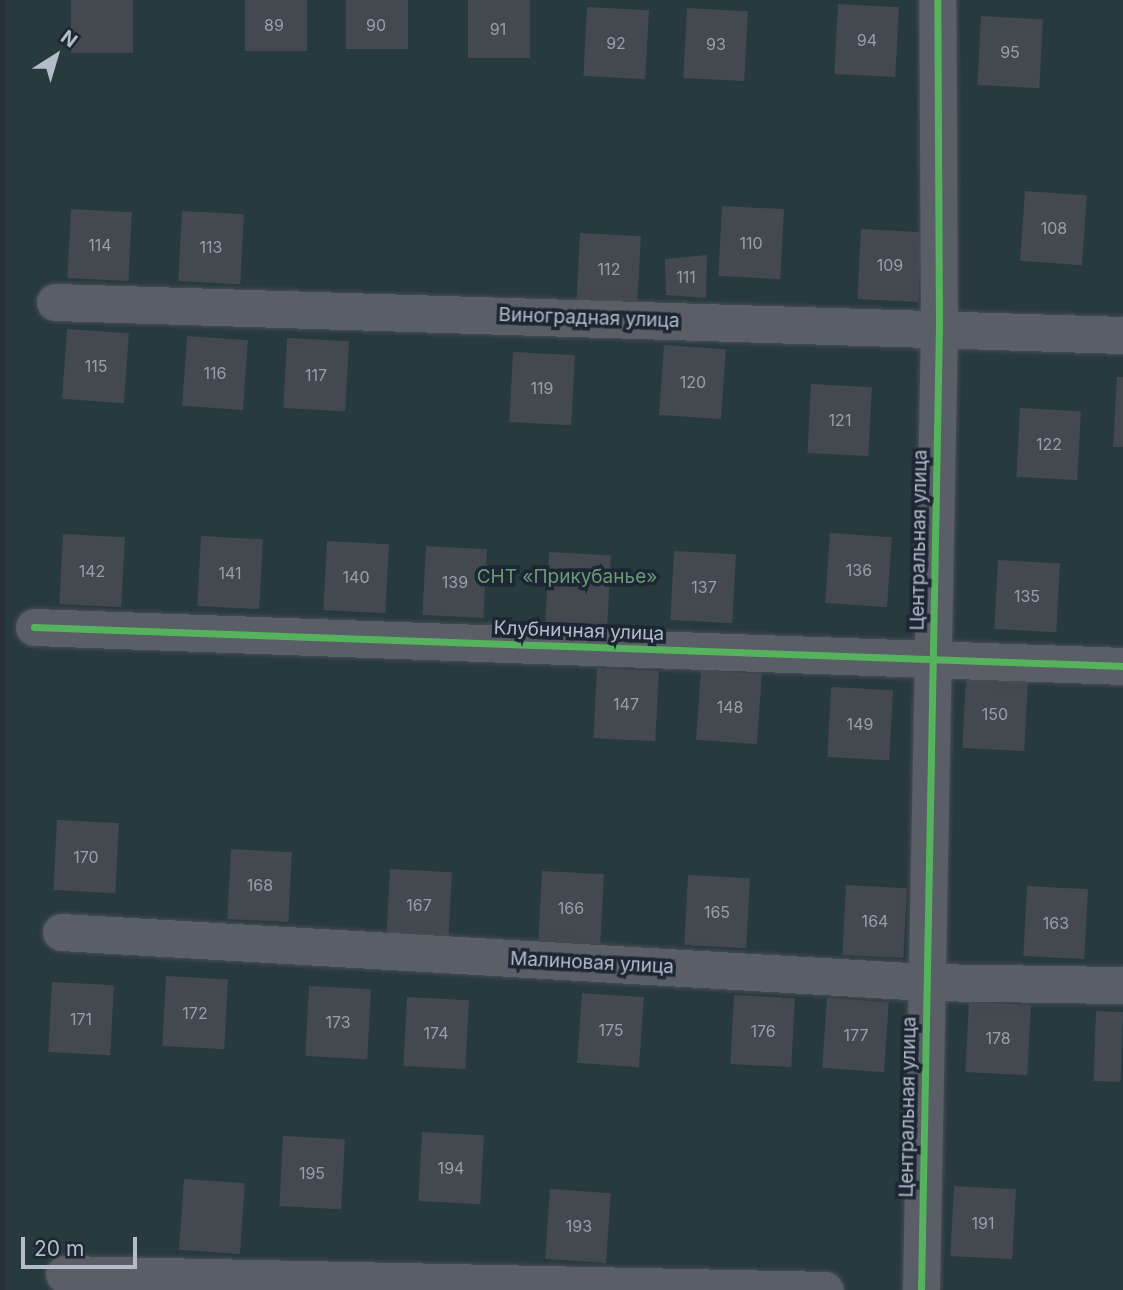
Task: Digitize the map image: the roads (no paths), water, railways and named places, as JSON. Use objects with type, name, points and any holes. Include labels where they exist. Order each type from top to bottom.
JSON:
[{"type":"street","name":"Центральная улица","points":[[921,1290],[939,328],[937,0]]},
{"type":"street","name":"Виноградная улица","points":[[55,302],[1123,335]]},
{"type":"street","name":"Клубничная улица","points":[[34,627],[1123,666]]},
{"type":"street","name":"Малиновая улица","points":[[61,932],[926,982],[1123,985]]},
{"type":"street","points":[[64,1274],[825,1290]]},
{"type":"park label","name":"СНТ «Прикубанье»","points":[[567,577]]}]
